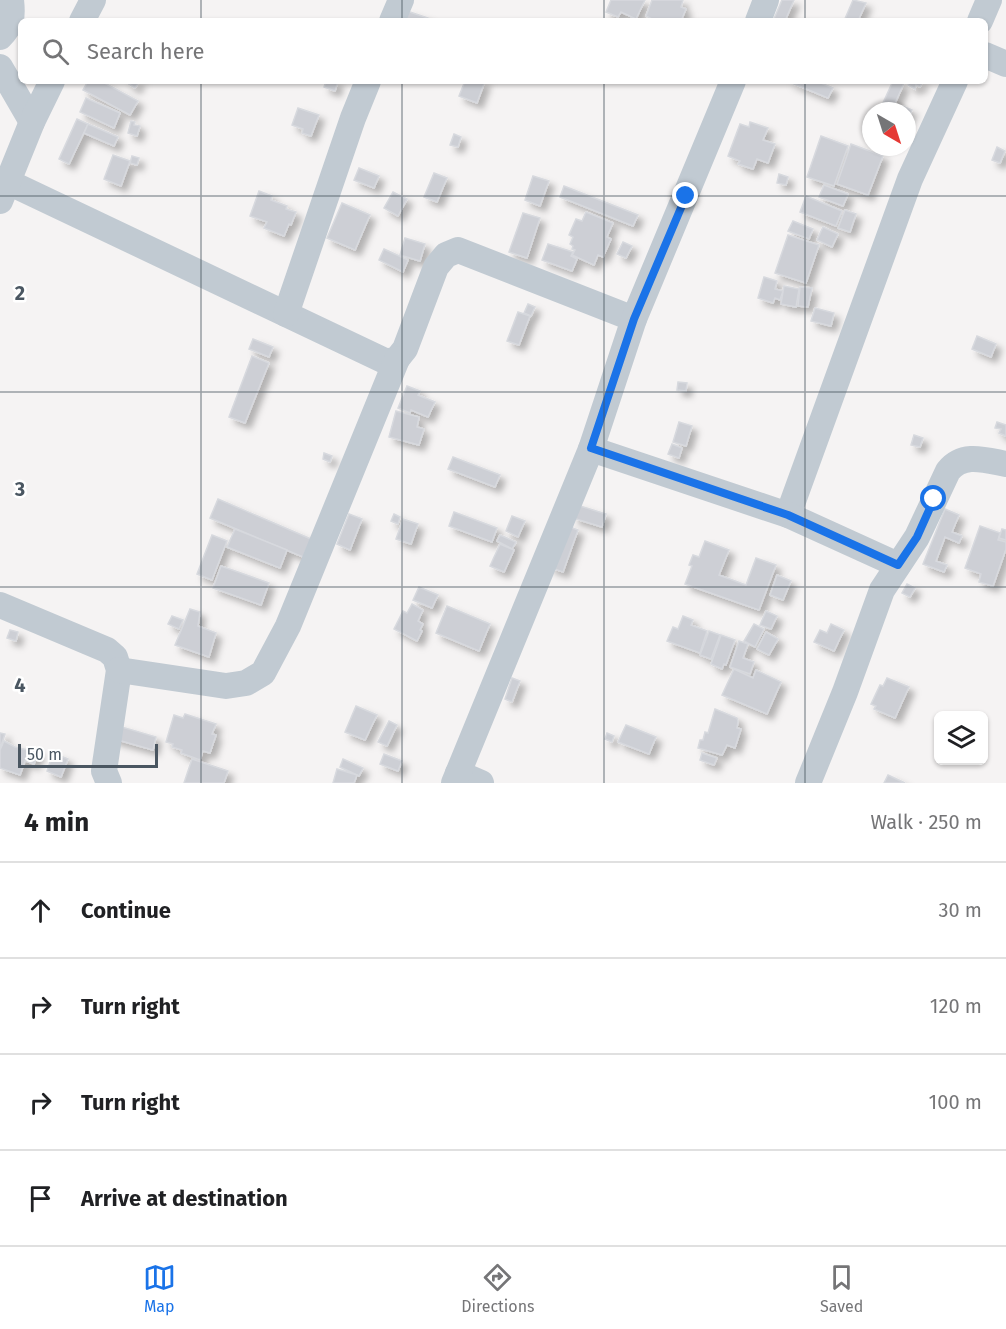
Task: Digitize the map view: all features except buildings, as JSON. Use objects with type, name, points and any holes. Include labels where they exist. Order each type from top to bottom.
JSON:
[{"type":"street","points":[[10,30],[13,16],[11,0]]},
{"type":"street","points":[[84,18],[93,0]]},
{"type":"street","points":[[393,18],[401,0]]},
{"type":"street","points":[[759,18],[766,0]]},
{"type":"street","points":[[981,18],[989,0]]},
{"type":"street","points":[[988,57],[1006,64]]},
{"type":"street","points":[[0,67],[32,122]]},
{"type":"street","points":[[51,84],[32,122],[4,191],[286,314],[387,362],[397,359]]},
{"type":"street","points":[[286,314],[367,84]]},
{"type":"street","points":[[464,780],[591,448],[634,319],[732,84]]},
{"type":"street","points":[[788,515],[910,179],[954,84]]},
{"type":"street","points":[[118,670],[226,686],[246,683],[263,674],[288,627],[397,359],[405,349],[436,267],[446,255],[458,250],[634,319]]},
{"type":"street","points":[[591,448],[788,515],[898,565]]},
{"type":"street","points":[[808,783],[845,692],[882,590],[917,537],[948,471],[954,463],[962,459],[981,459],[1006,464]]},
{"type":"street","points":[[0,605],[107,650],[115,657],[118,670],[104,771],[109,783]]},
{"type":"route","points":[[686,196],[634,319],[591,448],[788,515],[898,565],[917,537],[934,499]]}]
